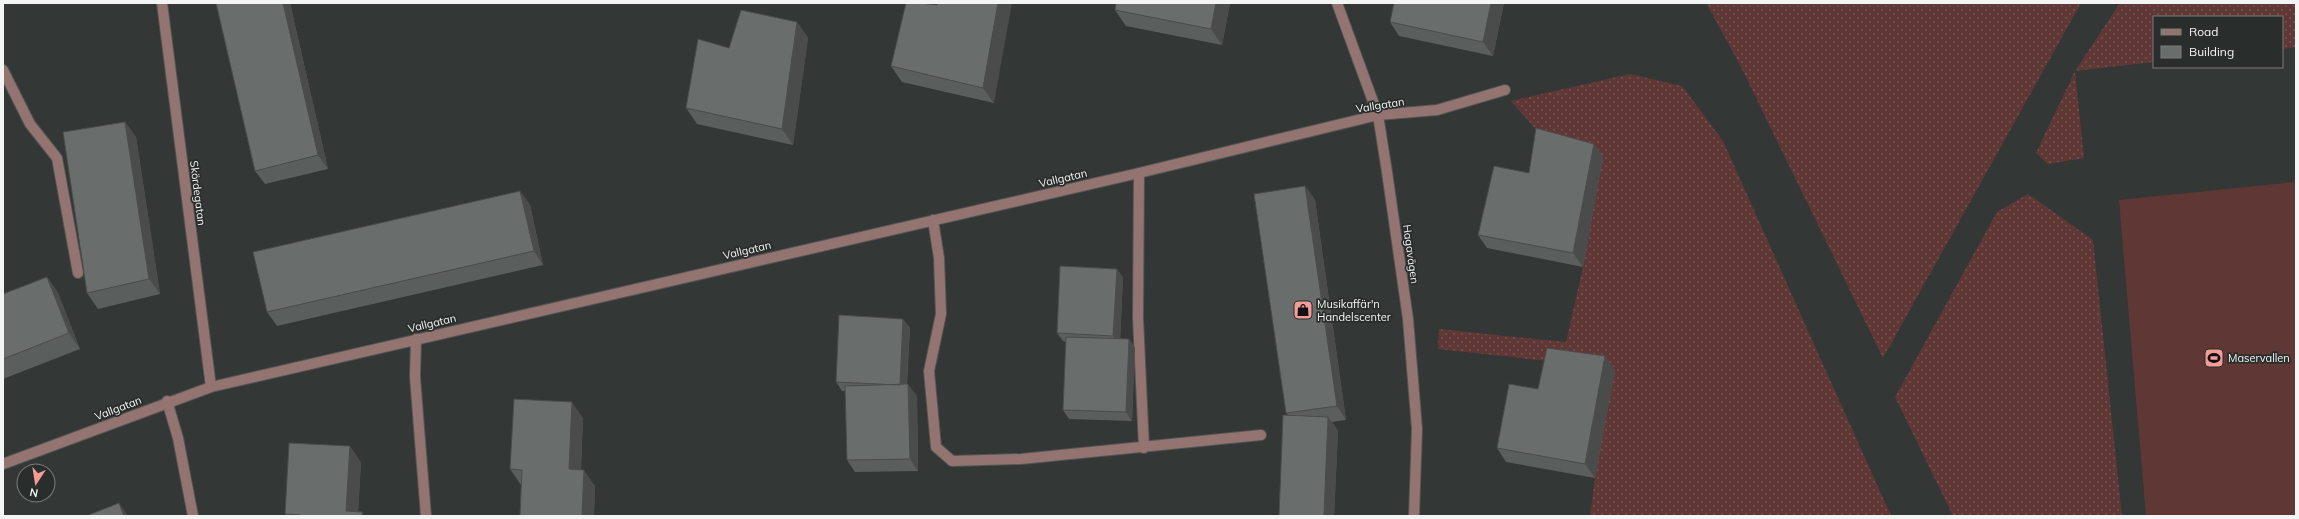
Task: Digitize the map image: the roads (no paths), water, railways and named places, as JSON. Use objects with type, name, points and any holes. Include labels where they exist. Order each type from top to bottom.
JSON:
[{"type":"street","name":"Skördegatan","points":[[162,3],[211,386]]},
{"type":"street","name":"Hagavägen","points":[[1337,3],[1378,115],[1408,319],[1417,429],[1414,516]]},
{"type":"street","points":[[3,70],[30,124],[57,158],[78,273]]},
{"type":"street","name":"Vallgatan","points":[[3,464],[167,401],[211,386],[1139,173],[1378,115],[1437,110],[1505,90]]},
{"type":"street","points":[[1139,173],[1138,318],[1144,448]]},
{"type":"street","points":[[933,220],[939,258],[941,314],[929,371],[936,446],[952,462],[1144,448],[1261,435]]},
{"type":"street","points":[[416,339],[415,377],[426,516]]},
{"type":"street","points":[[167,401],[178,438],[193,516]]},
{"type":"place","name":"Musikaffär'n Handelscenter","points":[[1303,310]]},
{"type":"place","name":"Maservallen","points":[[2214,358]]}]
